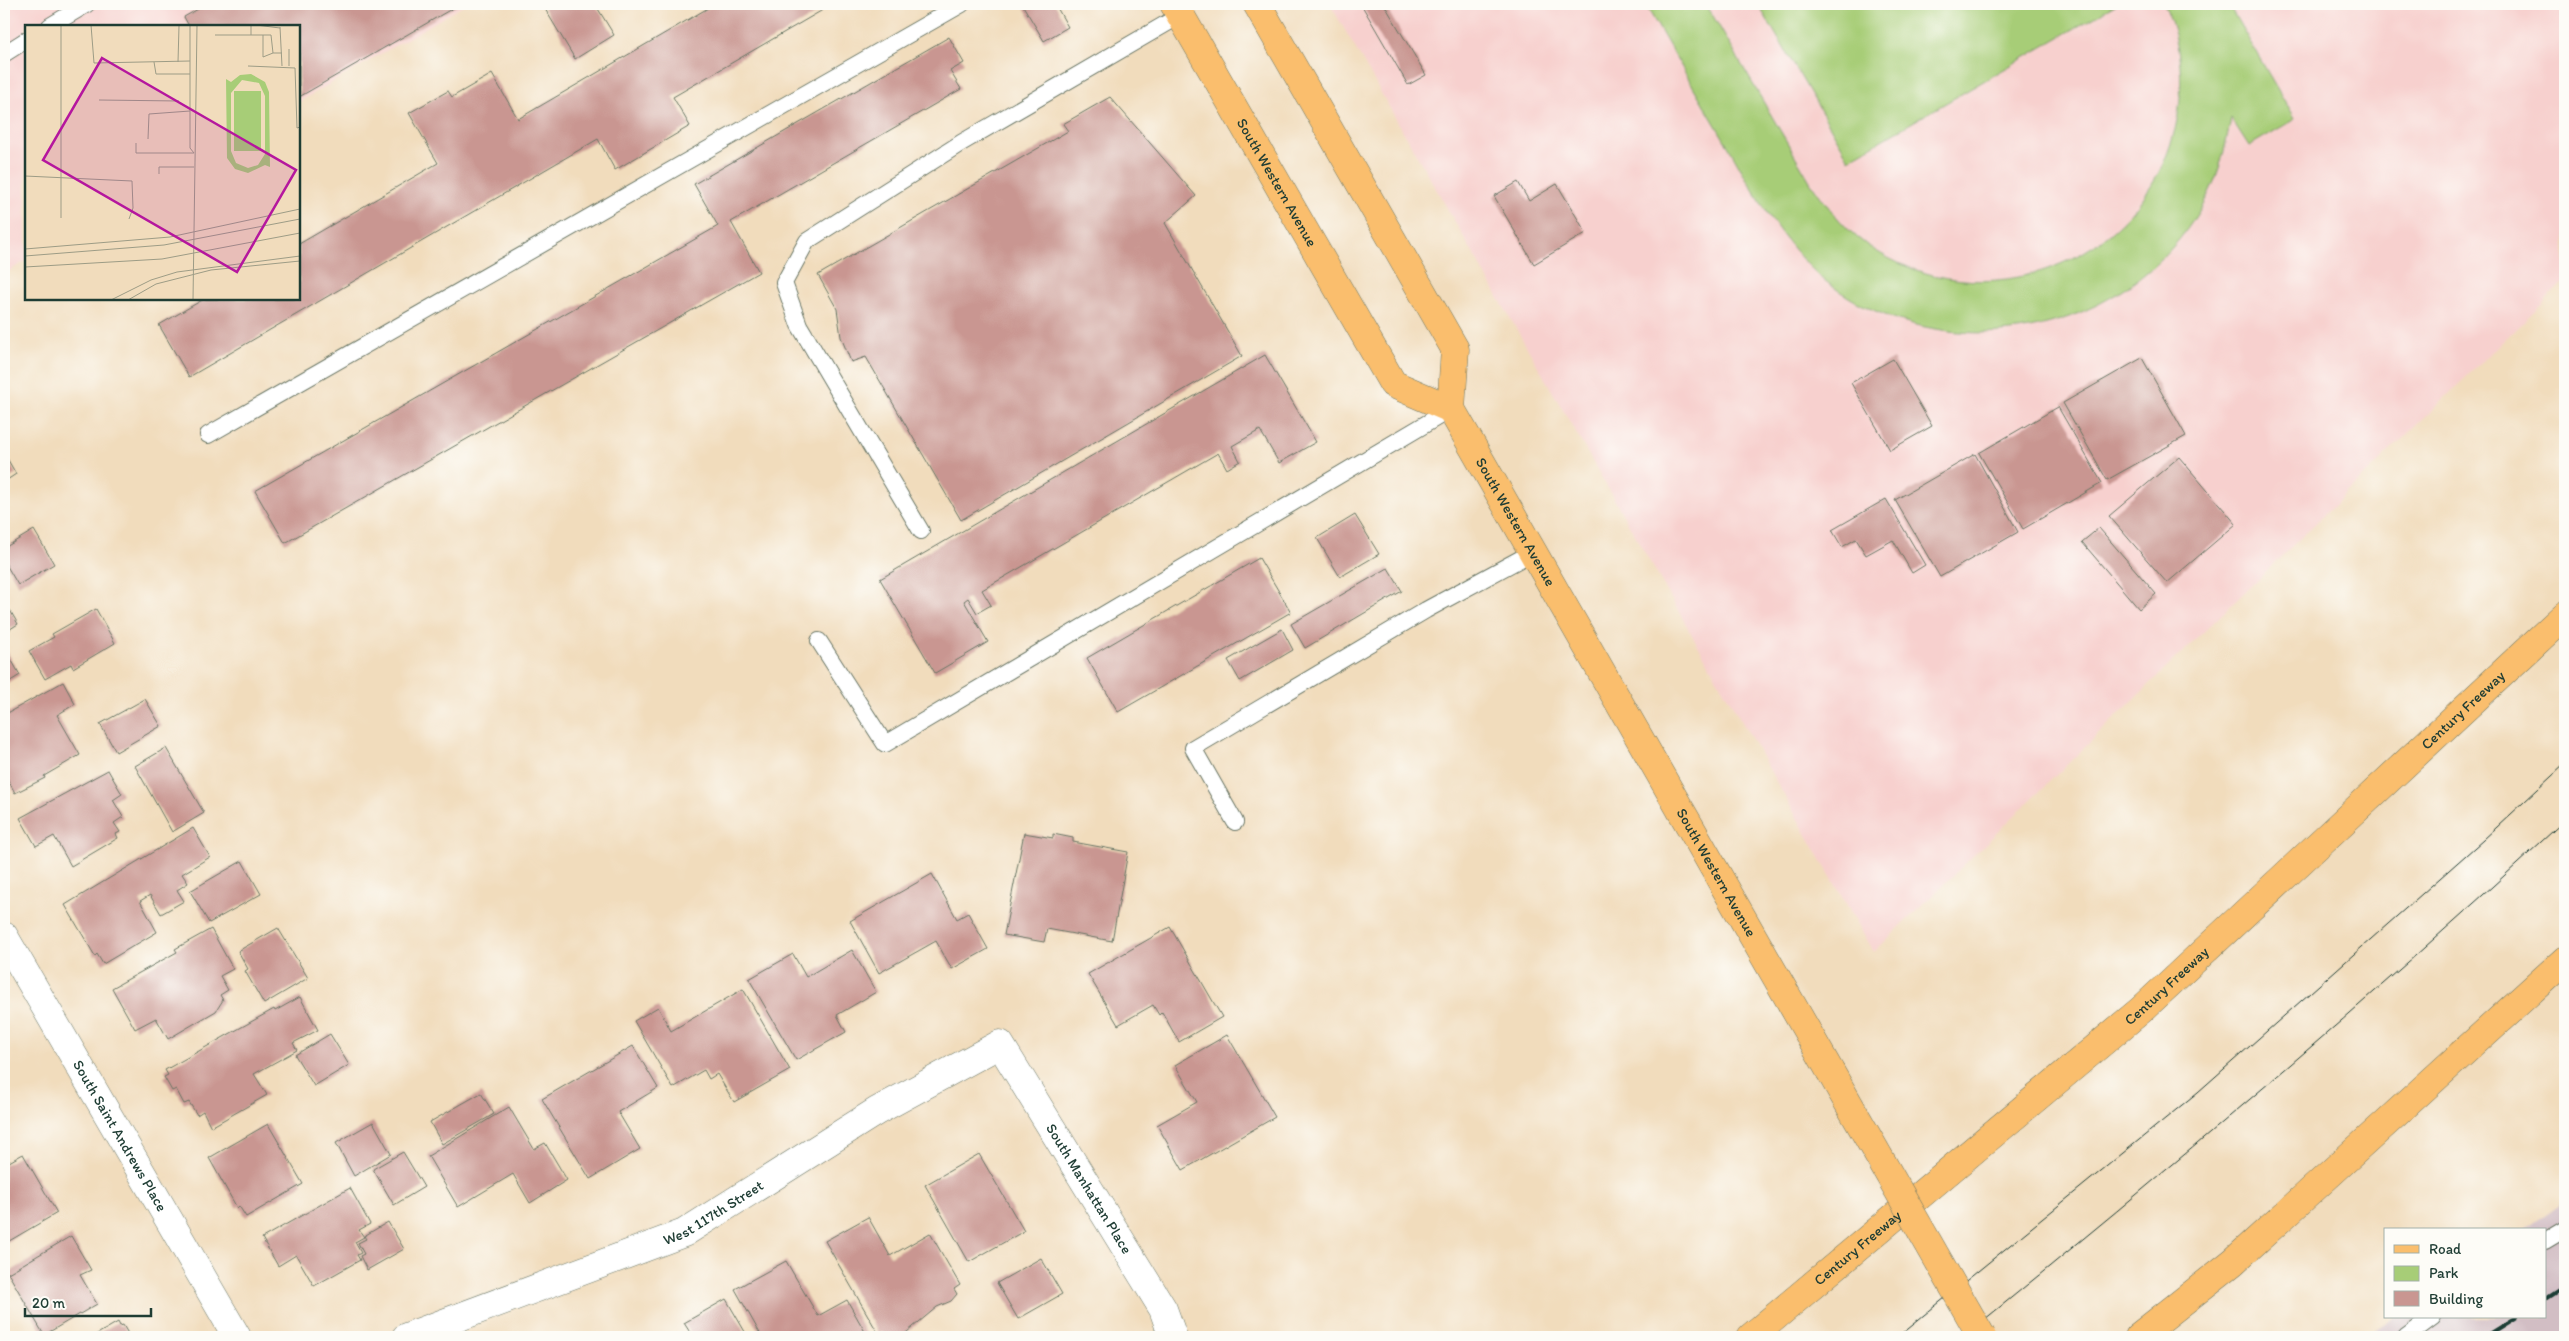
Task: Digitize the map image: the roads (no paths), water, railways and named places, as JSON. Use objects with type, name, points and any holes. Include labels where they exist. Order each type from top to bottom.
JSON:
[{"type":"main road","points":[[1257,4],[1454,349],[1451,409]]},
{"type":"main road","name":"South Western Avenue","points":[[1178,9],[1393,384],[1451,409],[1982,1337]]},
{"type":"main road","name":"Century Freeway","points":[[1751,1337],[2141,1010],[2565,615]]},
{"type":"main road","points":[[2138,1337],[2233,1262],[2565,960]]},
{"type":"street","name":"South Saint Andrews Place","points":[[4,936],[236,1337]]},
{"type":"street","name":"West 117th Street","points":[[406,1337],[684,1233],[877,1111],[1000,1044]]},
{"type":"street","name":"South Manhattan Place","points":[[1000,1044],[1163,1310],[1173,1337]]},
{"type":"lane","points":[[52,25],[87,4]]},
{"type":"lane","points":[[208,435],[962,4]]},
{"type":"lane","points":[[921,531],[799,326],[784,283],[807,241],[1178,9]]},
{"type":"lane","points":[[4,54],[25,41]]},
{"type":"lane","points":[[819,641],[885,744],[1451,409]]},
{"type":"lane","points":[[1235,822],[1193,748],[1426,610],[1533,552]]},
{"type":"lane","points":[[2546,1240],[2565,1229]]},
{"type":"lane","points":[[2406,1337],[2432,1318]]},
{"type":"tram line","points":[[1897,1337],[2198,1092],[2483,840],[2565,764]]},
{"type":"tram line","points":[[1963,1337],[2268,1084],[2418,953],[2565,820]]},
{"type":"railway","points":[[2546,1298],[2565,1286]]},
{"type":"railway","points":[[2484,1337],[2514,1318]]}]
